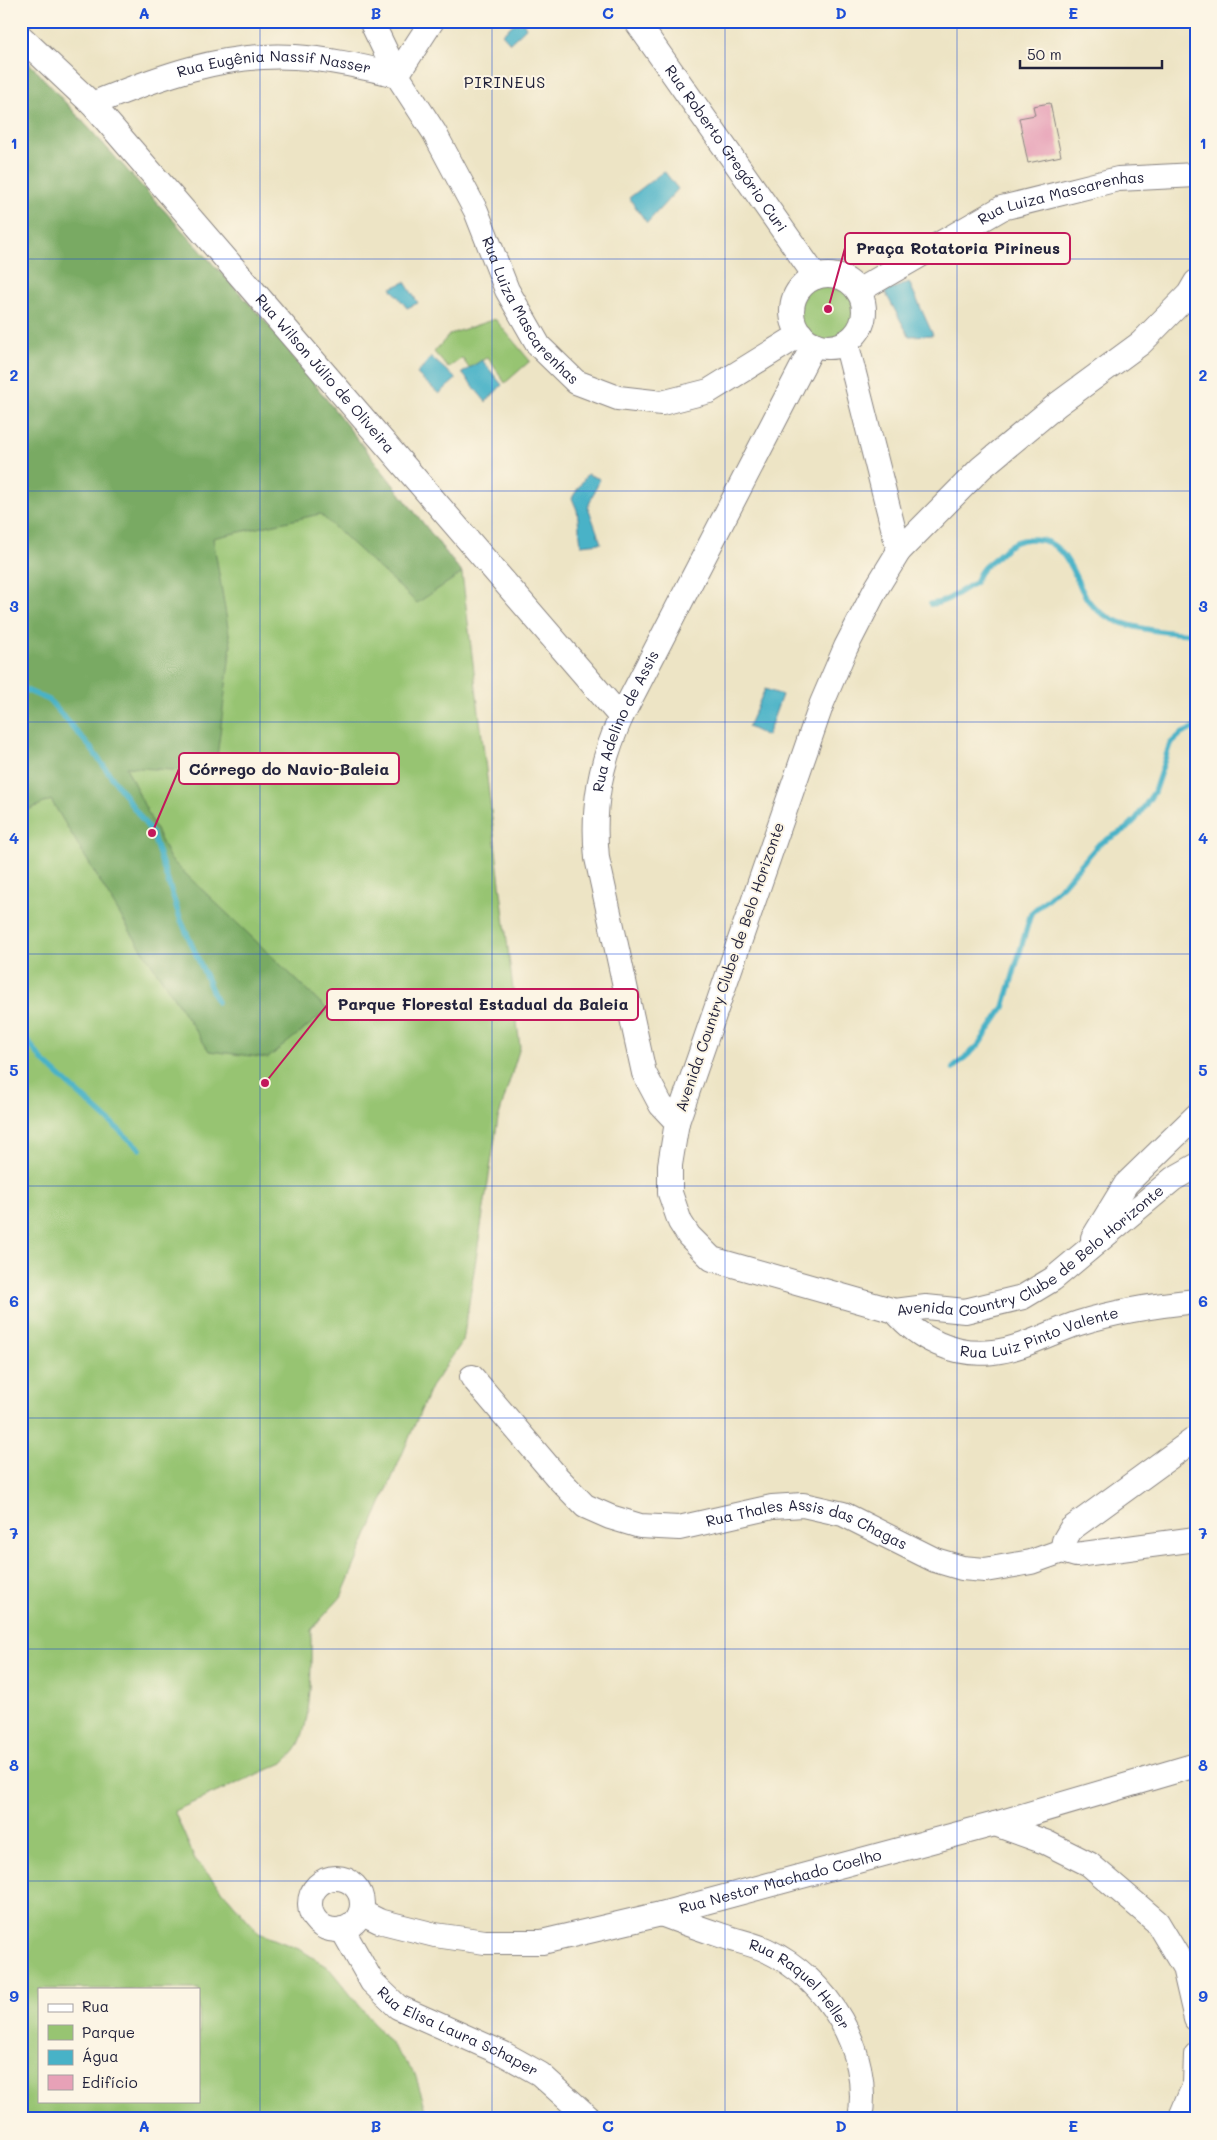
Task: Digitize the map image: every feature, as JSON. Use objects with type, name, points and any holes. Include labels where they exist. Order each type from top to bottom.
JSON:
[{"type":"street","name":"Rua Luiza Mascarenhas","points":[[371,21],[397,75],[434,132],[476,211],[507,290],[539,346],[576,382],[618,398],[662,403],[709,390],[807,339]]},
{"type":"street","points":[[397,75],[432,21]]},
{"type":"street","name":"Rua Roberto Gregório Curi","points":[[636,21],[816,277]]},
{"type":"street","name":"Rua Wilson Júlio de Oliveira","points":[[21,37],[92,104],[621,717]]},
{"type":"street","name":"Rua Eugênia Nassif Nasser","points":[[92,104],[141,84],[184,71],[244,58],[293,57],[340,62],[397,75]]},
{"type":"street","name":"Rua Luiza Mascarenhas","points":[[858,291],[1002,208],[1118,179],[1196,175]]},
{"type":"street","points":[[827,275],[840,277],[850,282],[858,291],[863,300],[864,319],[860,328],[846,342],[825,347],[807,339],[794,322],[792,308],[796,296],[804,285],[816,277],[827,275]]},
{"type":"street","name":"Avenida Country Clube de Belo Horizonte","points":[[1196,282],[1189,294],[1141,343],[1058,404],[995,456],[939,508],[899,551],[877,586],[846,647],[822,703],[677,1122],[670,1165],[670,1193],[680,1222],[689,1236],[712,1259],[895,1311],[926,1307],[965,1311],[1023,1297],[1053,1279],[1082,1257],[1173,1179],[1196,1166]]},
{"type":"street","name":"Rua Adelino de Assis","points":[[677,1122],[661,1105],[644,1073],[597,858],[594,826],[599,783],[607,749],[621,717],[807,339]]},
{"type":"street","points":[[846,342],[899,551]]},
{"type":"street","points":[[1082,1257],[1126,1184],[1196,1116]]},
{"type":"street","name":"Rua Luiz Pinto Valente","points":[[895,1311],[908,1327],[935,1344],[972,1352],[992,1352],[1081,1323],[1169,1304],[1196,1301]]},
{"type":"street","name":"Rua Thales Assis das Chagas","points":[[472,1377],[557,1477],[585,1506],[633,1524],[679,1528],[772,1507],[802,1506],[843,1514],[935,1560],[962,1568],[985,1570],[1031,1562],[1062,1551],[1076,1555],[1142,1544],[1196,1539]]},
{"type":"street","points":[[1062,1551],[1064,1541],[1071,1529],[1196,1438]]},
{"type":"street","name":"Rua Nestor Machado Coelho","points":[[361,1912],[379,1920],[435,1935],[485,1942],[532,1942],[575,1935],[662,1914],[995,1824],[1196,1765]]},
{"type":"street","points":[[995,1824],[1046,1842],[1089,1864],[1157,1922],[1184,1967],[1196,2019]]},
{"type":"street","points":[[336,1877],[346,1879],[354,1884],[360,1893],[362,1902],[361,1912],[354,1923],[342,1929],[332,1930],[315,1920],[310,1902],[312,1892],[318,1884],[326,1879],[336,1877]]},
{"type":"street","name":"Rua Raquel Heller","points":[[662,1914],[765,1950],[790,1963],[811,1981],[834,2010],[849,2036],[861,2068],[863,2100],[860,2119]]},
{"type":"street","name":"Rua Elisa Laura Schaper","points":[[342,1929],[372,1982],[398,2007],[504,2054],[540,2074],[590,2119]]},
{"type":"street","points":[[1180,2119],[1195,2084],[1196,2055]]},
{"type":"green space","points":[[21,54],[266,322],[462,573],[520,1047],[498,1119],[463,1341],[431,1387],[341,1597],[311,1630],[311,1674],[308,1707],[306,1722],[297,1748],[283,1763],[174,1811],[195,1859],[259,1933],[301,1950],[328,1967],[415,2074],[429,2119],[21,2119]]},
{"type":"green space","points":[[21,54],[266,322],[462,573],[417,603],[320,514],[213,538],[231,645],[215,773],[126,767],[170,859],[328,1010],[268,1058],[209,1051],[128,928],[51,800],[21,813]]},
{"type":"green space","points":[[831,278],[842,281],[850,287],[856,294],[859,302],[860,311],[854,330],[847,339],[839,342],[826,342],[810,334],[798,324],[796,315],[798,299],[807,286],[822,279]]},
{"type":"green space","points":[[495,319],[530,361],[505,383],[488,357],[469,368],[462,358],[448,368],[434,352],[450,334]]},
{"type":"water","points":[[517,21],[523,21],[526,28],[510,43],[502,34]]},
{"type":"water","points":[[664,171],[678,189],[647,223],[629,198]]},
{"type":"water","points":[[405,282],[418,303],[407,308],[391,288]]},
{"type":"water","points":[[909,282],[933,335],[909,336],[885,292]]},
{"type":"water","points":[[431,357],[456,379],[439,394],[417,374]]},
{"type":"water","points":[[482,360],[502,385],[486,402],[462,373]]},
{"type":"water","points":[[587,474],[600,479],[588,507],[601,543],[581,545],[577,510],[572,498]]},
{"type":"water","points":[[765,689],[782,695],[767,736],[748,727]]},
{"type":"building","points":[[1050,103],[1061,156],[1028,163],[1019,118],[1035,115],[1033,106]]},
{"type":"waterway","points":[[931,604],[948,599],[975,583],[983,568],[1008,547],[1022,540],[1030,539],[1046,542],[1060,551],[1071,567],[1084,594],[1097,610],[1106,616],[1138,628],[1161,632],[1196,634]]},
{"type":"waterway","points":[[21,688],[49,700],[90,747],[152,833],[180,918],[217,1002]]},
{"type":"waterway","points":[[953,1068],[978,1046],[1004,1007],[1031,913],[1063,885],[1099,844],[1126,829],[1136,819],[1154,792],[1170,744],[1181,734],[1196,727]]},
{"type":"waterway","points":[[21,1032],[42,1060],[140,1149]]},
{"type":"place","name":"Praça Rotatoria Pirineus","points":[[828,309]]},
{"type":"place","name":"Córrego do Navio-Baleia","points":[[152,833]]},
{"type":"place","name":"Parque Florestal Estadual da Baleia","points":[[265,1083]]},
{"type":"district","name":"PIRINEUS","points":[[505,82]]}]
